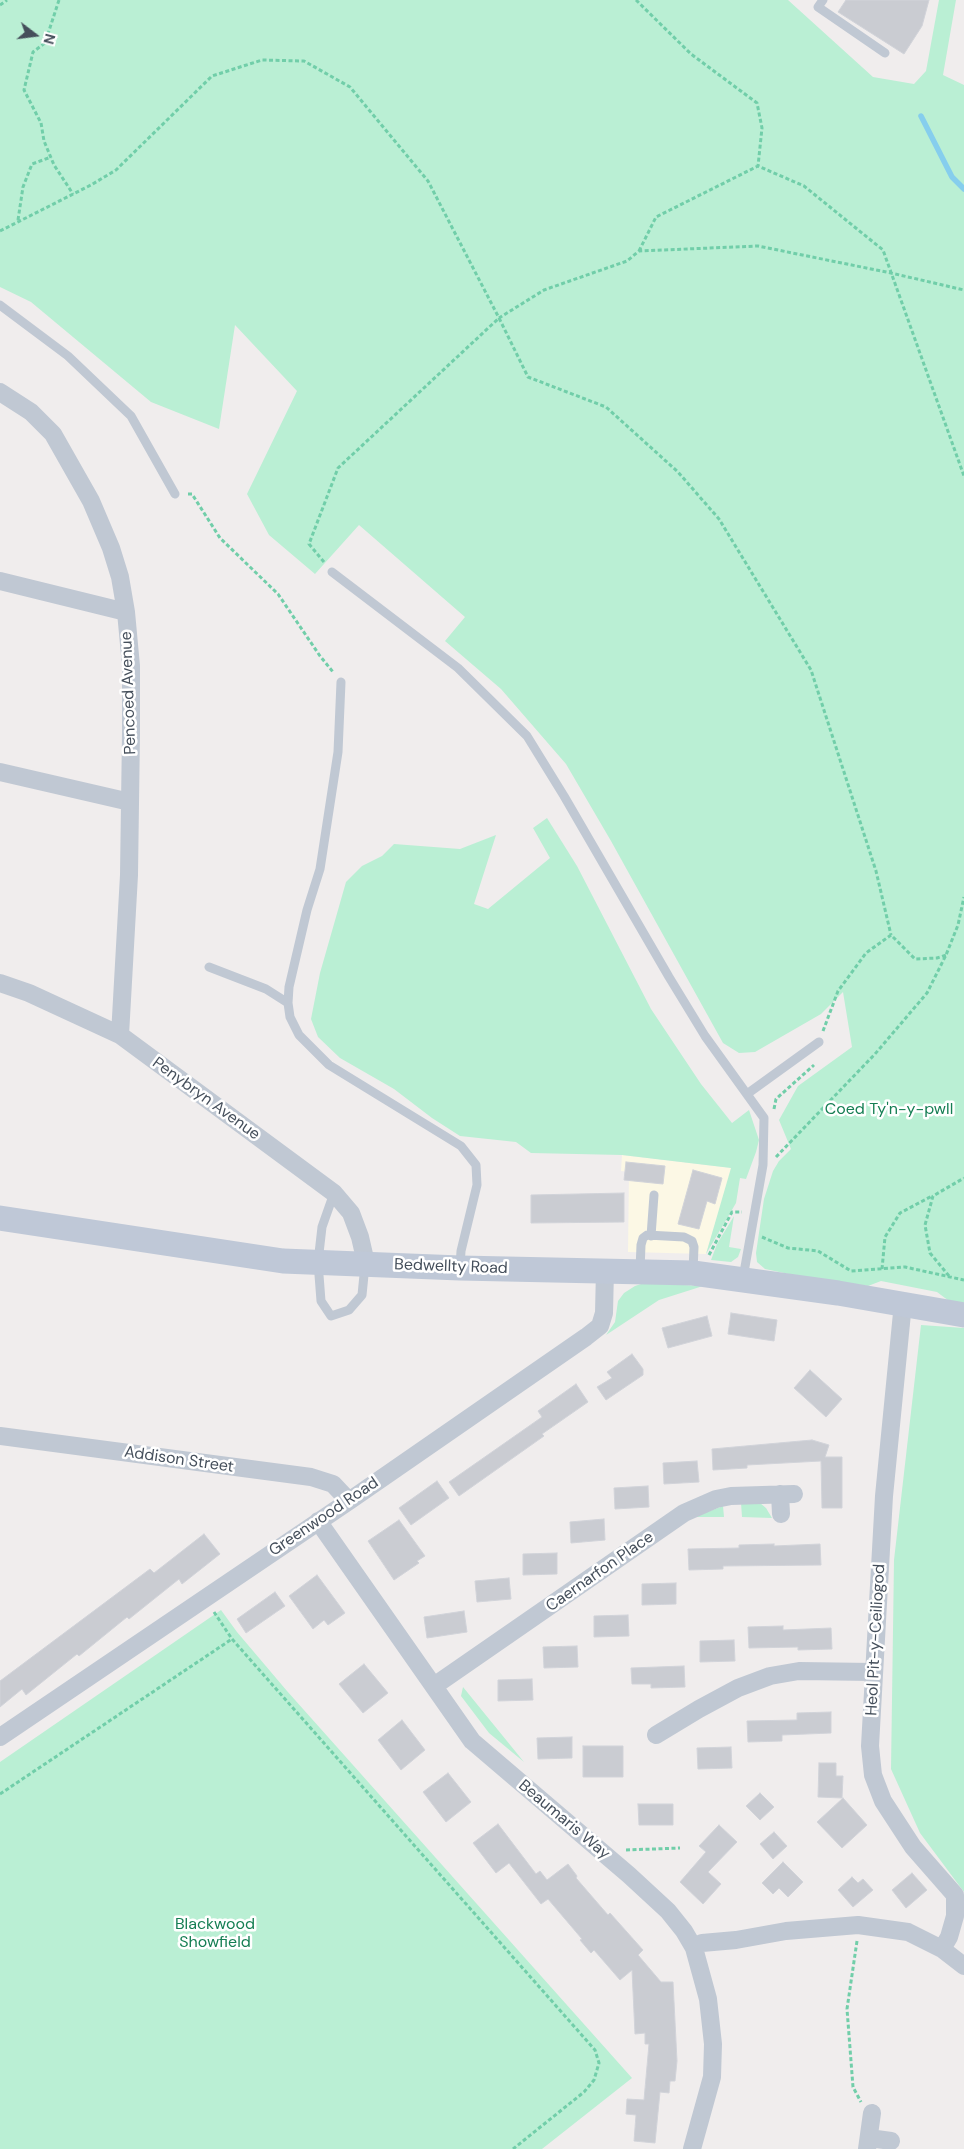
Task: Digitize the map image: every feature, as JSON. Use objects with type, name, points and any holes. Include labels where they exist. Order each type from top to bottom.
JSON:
[{"type":"street","name":"Pencoed Avenue","points":[[0,392],[31,412],[54,434],[91,501],[111,548],[120,577],[126,612],[131,666],[128,875],[120,1035]]},
{"type":"street","points":[[0,580],[126,612]]},
{"type":"street","points":[[0,772],[130,802]]},
{"type":"street","name":"Penybryn Avenue","points":[[0,983],[37,996],[120,1035],[334,1193],[351,1213],[360,1237],[366,1263]]},
{"type":"street","name":"Bedwellty Road","points":[[0,1218],[283,1261],[460,1268],[700,1273],[743,1278],[964,1314]]},
{"type":"street","name":"Greenwood Road","points":[[0,1737],[349,1501],[600,1326],[604,1313],[605,1270]]},
{"type":"street","name":"Heol Pit-y-Ceiliogod","points":[[903,1303],[884,1496],[870,1746],[873,1775],[883,1801],[912,1847],[955,1895],[955,1916],[949,1937],[942,1949]]},
{"type":"street","name":"Addison Street","points":[[0,1436],[311,1477],[333,1484],[349,1501]]},
{"type":"street","name":"Caernarfon Place","points":[[434,1686],[684,1513],[716,1499],[732,1496],[787,1494],[781,1514]]},
{"type":"street","name":"Beaumaris Way","points":[[318,1521],[472,1741],[614,1862],[668,1911],[684,1931],[694,1948],[708,1999],[713,2044],[712,2078],[692,2149]]},
{"type":"street","points":[[656,1735],[738,1688],[770,1676],[799,1671],[873,1672]]},
{"type":"street","points":[[694,1948],[702,1943],[736,1940],[786,1931],[858,1925],[908,1932],[942,1949],[964,1966]]},
{"type":"street","points":[[872,2113],[868,2143],[891,2141]]},
{"type":"lane","points":[[823,0],[818,7],[885,53]]},
{"type":"lane","points":[[0,306],[68,356],[131,416],[175,494]]},
{"type":"lane","points":[[332,572],[458,668],[527,736],[689,1011],[764,1118],[762,1165],[743,1278]]},
{"type":"lane","points":[[341,682],[338,752],[320,869],[307,910],[289,987],[290,1017],[300,1035],[329,1065],[461,1146],[476,1165],[477,1185],[461,1251],[460,1268]]},
{"type":"lane","points":[[209,967],[266,989],[288,1002]]},
{"type":"lane","points":[[747,1094],[819,1042]]},
{"type":"lane","points":[[334,1193],[322,1227],[318,1262],[320,1300],[331,1316],[349,1310],[362,1295],[366,1263]]},
{"type":"lane","points":[[650,1236],[654,1195]]},
{"type":"lane","points":[[640,1271],[643,1238],[650,1236],[684,1237],[692,1241],[700,1273]]},
{"type":"path","points":[[0,5],[7,0]]},
{"type":"path","points":[[59,0],[45,43],[32,52],[24,90],[41,123],[44,141],[51,157],[73,194]]},
{"type":"path","points":[[636,0],[691,54],[757,103],[762,128],[758,166]]},
{"type":"path","points":[[0,230],[73,194],[116,170],[212,76],[262,60],[304,61],[350,87],[428,180],[528,377],[606,407],[678,472],[719,519],[811,670],[876,871],[891,935],[915,960],[937,958],[946,955]]},
{"type":"path","points":[[18,221],[23,187],[32,164],[51,157]]},
{"type":"path","points":[[332,572],[309,544],[338,468],[499,318],[544,290],[628,261],[640,251],[656,217],[758,166]]},
{"type":"path","points":[[758,166],[804,186],[883,250],[964,476]]},
{"type":"path","points":[[640,251],[758,246],[964,290]]},
{"type":"path","points":[[175,494],[192,494],[220,538],[278,594],[320,656],[341,682]]},
{"type":"path","points":[[762,1165],[771,1161],[788,1146],[875,1054],[927,993],[958,926],[964,897]]},
{"type":"path","points":[[773,1117],[776,1099],[823,1056],[819,1042],[838,991],[866,953],[891,935]]},
{"type":"path","points":[[882,1269],[885,1236],[900,1213],[964,1178]]},
{"type":"path","points":[[933,1196],[925,1226],[930,1253],[950,1277]]},
{"type":"path","points":[[700,1273],[732,1212],[755,1212]]},
{"type":"path","points":[[751,1232],[788,1248],[818,1251],[851,1271],[905,1267],[964,1280]]},
{"type":"path","points":[[212,1610],[232,1639],[595,2050],[599,2063],[594,2080],[584,2092],[513,2149]]},
{"type":"path","points":[[0,1794],[232,1639]]},
{"type":"path","points":[[614,1862],[624,1850],[680,1848]]},
{"type":"path","points":[[858,1925],[847,2009],[853,2087],[864,2106],[872,2113]]},
{"type":"shaded area","points":[[622,1155],[732,1168],[706,1254],[628,1252],[629,1172],[621,1171]]},
{"type":"green space","name":"Coed Ty'n-y-pwll","points":[[0,0],[788,0],[873,77],[914,84],[926,71],[939,0],[956,0],[943,75],[964,85],[964,1303],[949,1301],[937,1292],[881,1281],[868,1286],[803,1277],[765,1269],[757,1262],[756,1253],[764,1199],[773,1171],[779,1161],[791,1149],[779,1120],[798,1086],[852,1047],[843,992],[821,1014],[755,1052],[739,1053],[723,1043],[566,764],[501,689],[445,641],[465,617],[359,525],[315,574],[269,535],[247,494],[297,391],[235,325],[219,429],[151,402],[31,302],[0,287]]},
{"type":"green space","points":[[547,818],[577,866],[651,1009],[701,1084],[732,1123],[749,1110],[759,1140],[756,1152],[746,1179],[740,1178],[736,1203],[706,1254],[731,1168],[622,1155],[531,1153],[516,1142],[460,1136],[432,1118],[394,1089],[340,1058],[318,1037],[311,1019],[320,973],[346,882],[362,866],[382,856],[394,844],[460,849],[496,835],[474,904],[488,909],[550,858],[533,828]]},
{"type":"green space","points":[[734,1216],[729,1247],[741,1249],[738,1257],[731,1262],[711,1260],[717,1244]]},
{"type":"green space","points":[[644,1283],[703,1286],[659,1300],[606,1335],[615,1322],[618,1301],[624,1293]]},
{"type":"green space","points":[[921,1325],[964,1328],[964,1892],[920,1833],[891,1769],[894,1560]]},
{"type":"green space","points":[[741,1503],[760,1503],[766,1508],[772,1518],[742,1517]]},
{"type":"green space","points":[[723,1506],[724,1517],[694,1517]]},
{"type":"green space","name":"Blackwood Showfield","points":[[221,1610],[287,1691],[632,2078],[542,2149],[0,2149],[0,1762]]},
{"type":"green space","points":[[463,1687],[524,1762],[489,1733],[461,1696]]},
{"type":"building","points":[[846,0],[929,0],[922,26],[904,54],[838,12]]},
{"type":"building","points":[[626,1162],[665,1166],[663,1184],[624,1180]]},
{"type":"building","points":[[693,1170],[722,1178],[715,1204],[707,1201],[699,1229],[678,1224]]},
{"type":"building","points":[[624,1193],[624,1222],[531,1223],[531,1195]]},
{"type":"building","points":[[731,1313],[777,1320],[774,1341],[728,1334]]},
{"type":"building","points":[[707,1316],[712,1336],[668,1348],[662,1328]]},
{"type":"building","points":[[632,1354],[643,1369],[643,1375],[606,1400],[597,1387],[612,1378],[607,1372]]},
{"type":"building","points":[[810,1370],[842,1399],[826,1417],[794,1388]]},
{"type":"building","points":[[576,1384],[588,1402],[542,1434],[544,1436],[459,1496],[449,1482],[542,1417],[538,1411]]},
{"type":"building","points":[[812,1440],[829,1445],[825,1457],[842,1457],[842,1508],[822,1508],[821,1461],[747,1465],[747,1468],[713,1470],[712,1449]]},
{"type":"building","points":[[697,1461],[699,1482],[664,1484],[663,1463]]},
{"type":"building","points":[[437,1481],[449,1498],[411,1525],[399,1508]]},
{"type":"building","points":[[648,1486],[649,1507],[615,1509],[614,1488]]},
{"type":"building","points":[[604,1519],[605,1540],[571,1543],[570,1522]]},
{"type":"building","points":[[399,1520],[425,1556],[417,1561],[419,1563],[394,1580],[368,1541]]},
{"type":"building","points":[[204,1534],[220,1554],[182,1584],[179,1579],[129,1619],[127,1617],[79,1656],[77,1654],[26,1695],[22,1689],[0,1707],[0,1681],[150,1569],[154,1573]]},
{"type":"building","points":[[774,1544],[774,1546],[820,1544],[821,1565],[723,1566],[723,1569],[689,1570],[688,1549],[739,1548],[739,1545]]},
{"type":"building","points":[[557,1553],[557,1574],[523,1575],[523,1554]]},
{"type":"building","points":[[317,1575],[345,1613],[328,1625],[324,1620],[313,1629],[289,1596]]},
{"type":"building","points":[[509,1578],[511,1599],[477,1602],[475,1581]]},
{"type":"building","points":[[676,1583],[676,1604],[642,1605],[642,1584]]},
{"type":"building","points":[[275,1592],[285,1606],[246,1633],[237,1619]]},
{"type":"building","points":[[464,1611],[467,1632],[427,1638],[424,1617]]},
{"type":"building","points":[[628,1615],[629,1636],[594,1637],[594,1616]]},
{"type":"building","points":[[783,1626],[783,1630],[831,1628],[832,1649],[798,1650],[798,1647],[749,1648],[748,1627]]},
{"type":"building","points":[[734,1640],[735,1661],[700,1662],[700,1641]]},
{"type":"building","points":[[577,1646],[578,1667],[544,1668],[543,1647]]},
{"type":"building","points":[[364,1664],[388,1693],[363,1713],[339,1684]]},
{"type":"building","points":[[684,1666],[685,1687],[651,1688],[651,1684],[632,1684],[631,1668]]},
{"type":"building","points":[[532,1679],[533,1700],[498,1701],[498,1680]]},
{"type":"building","points":[[831,1712],[831,1733],[782,1735],[782,1741],[748,1742],[747,1721],[797,1720],[797,1713]]},
{"type":"building","points":[[402,1720],[425,1750],[401,1770],[378,1740]]},
{"type":"building","points":[[572,1737],[572,1758],[538,1759],[537,1738]]},
{"type":"building","points":[[583,1746],[623,1746],[623,1777],[583,1777]]},
{"type":"building","points":[[731,1747],[732,1768],[698,1769],[697,1748]]},
{"type":"building","points":[[819,1763],[836,1763],[836,1776],[843,1776],[842,1798],[818,1797]]},
{"type":"building","points":[[448,1773],[471,1802],[446,1822],[423,1792]]},
{"type":"building","points":[[760,1793],[774,1807],[760,1820],[746,1806]]},
{"type":"building","points":[[843,1798],[867,1825],[842,1848],[817,1822]]},
{"type":"building","points":[[638,1804],[673,1804],[673,1825],[639,1825]]},
{"type":"building","points":[[498,1824],[536,1874],[540,1871],[547,1880],[568,1864],[577,1876],[576,1878],[608,1915],[610,1913],[643,1950],[638,1955],[661,1982],[673,1982],[677,2061],[675,2081],[670,2081],[669,2093],[660,2092],[655,2143],[634,2141],[636,2115],[626,2114],[627,2099],[644,2100],[649,2044],[645,2044],[645,2033],[635,2034],[632,1970],[620,1980],[594,1950],[591,1953],[580,1940],[582,1939],[548,1899],[541,1904],[509,1863],[496,1873],[473,1843]]},
{"type":"building","points":[[719,1825],[737,1842],[708,1872],[721,1884],[703,1904],[680,1882],[706,1852],[699,1846]]},
{"type":"building","points":[[774,1832],[787,1846],[773,1859],[760,1844]]},
{"type":"building","points":[[783,1862],[803,1882],[788,1897],[779,1888],[773,1894],[762,1883]]},
{"type":"building","points":[[912,1873],[927,1890],[906,1908],[892,1890]]},
{"type":"building","points":[[852,1877],[858,1883],[863,1879],[873,1890],[853,1907],[838,1890]]},
{"type":"waterway","points":[[921,116],[952,177],[964,189]]}]
